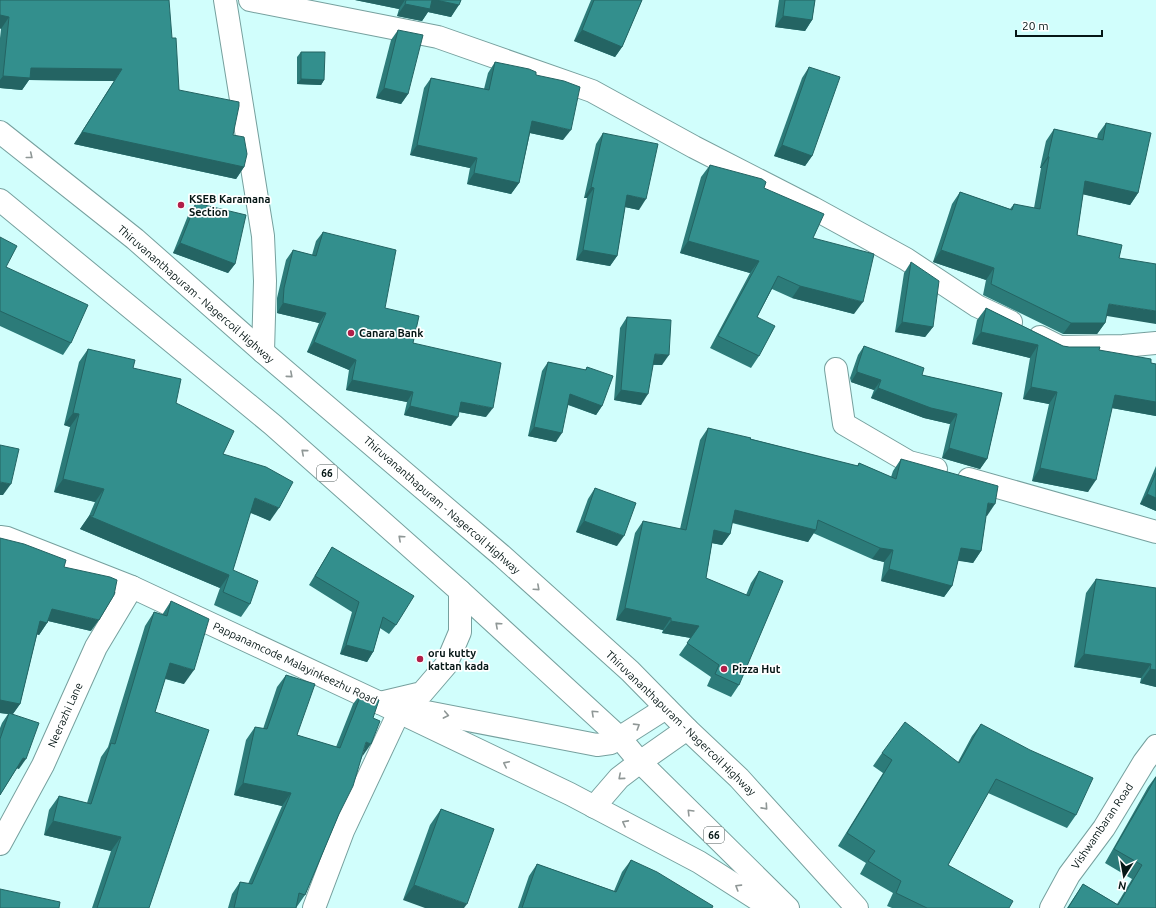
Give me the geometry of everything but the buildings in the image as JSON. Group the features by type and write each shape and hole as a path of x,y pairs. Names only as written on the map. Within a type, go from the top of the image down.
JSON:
{"main road":[{"path":"226,0 263,236 266,282 263,352"},
{"path":"250,0 438,37 592,91 694,147 906,259 978,306 1060,347 1123,346 1156,343"},
{"name":"Thiruvananthapuram - Nagercoil Highway","path":"0,132 135,240 263,352 506,560 630,671 687,729 739,778 857,908"},
{"name":"66","path":"0,200 273,425 460,591 619,737 640,762 788,908"},
{"path":"836,369 844,424 909,462 1156,532"},
{"name":"Pappanamcode Malayinkeezhu Road","path":"0,537 7,538 132,587 380,703 597,745 611,743 666,708"},
{"name":"Neerazhi Lane","path":"0,844 43,765 96,647 132,587"},
{"path":"380,703 422,693 446,666 460,632 460,591"},
{"path":"380,703 594,807 699,862 772,908"},
{"path":"314,908 343,831 399,712"},
{"path":"594,807 618,778 687,729"},
{"name":"Vishwambaran Road","path":"1051,908 1069,875 1104,828 1144,762 1156,746"}],"place":[{"name":"KSEB Karamana Section","path":"181,205"},
{"name":"Canara Bank","path":"351,333"},
{"name":"oru kutty kattan kada","path":"420,659"},
{"name":"Pizza Hut","path":"724,669"}]}
